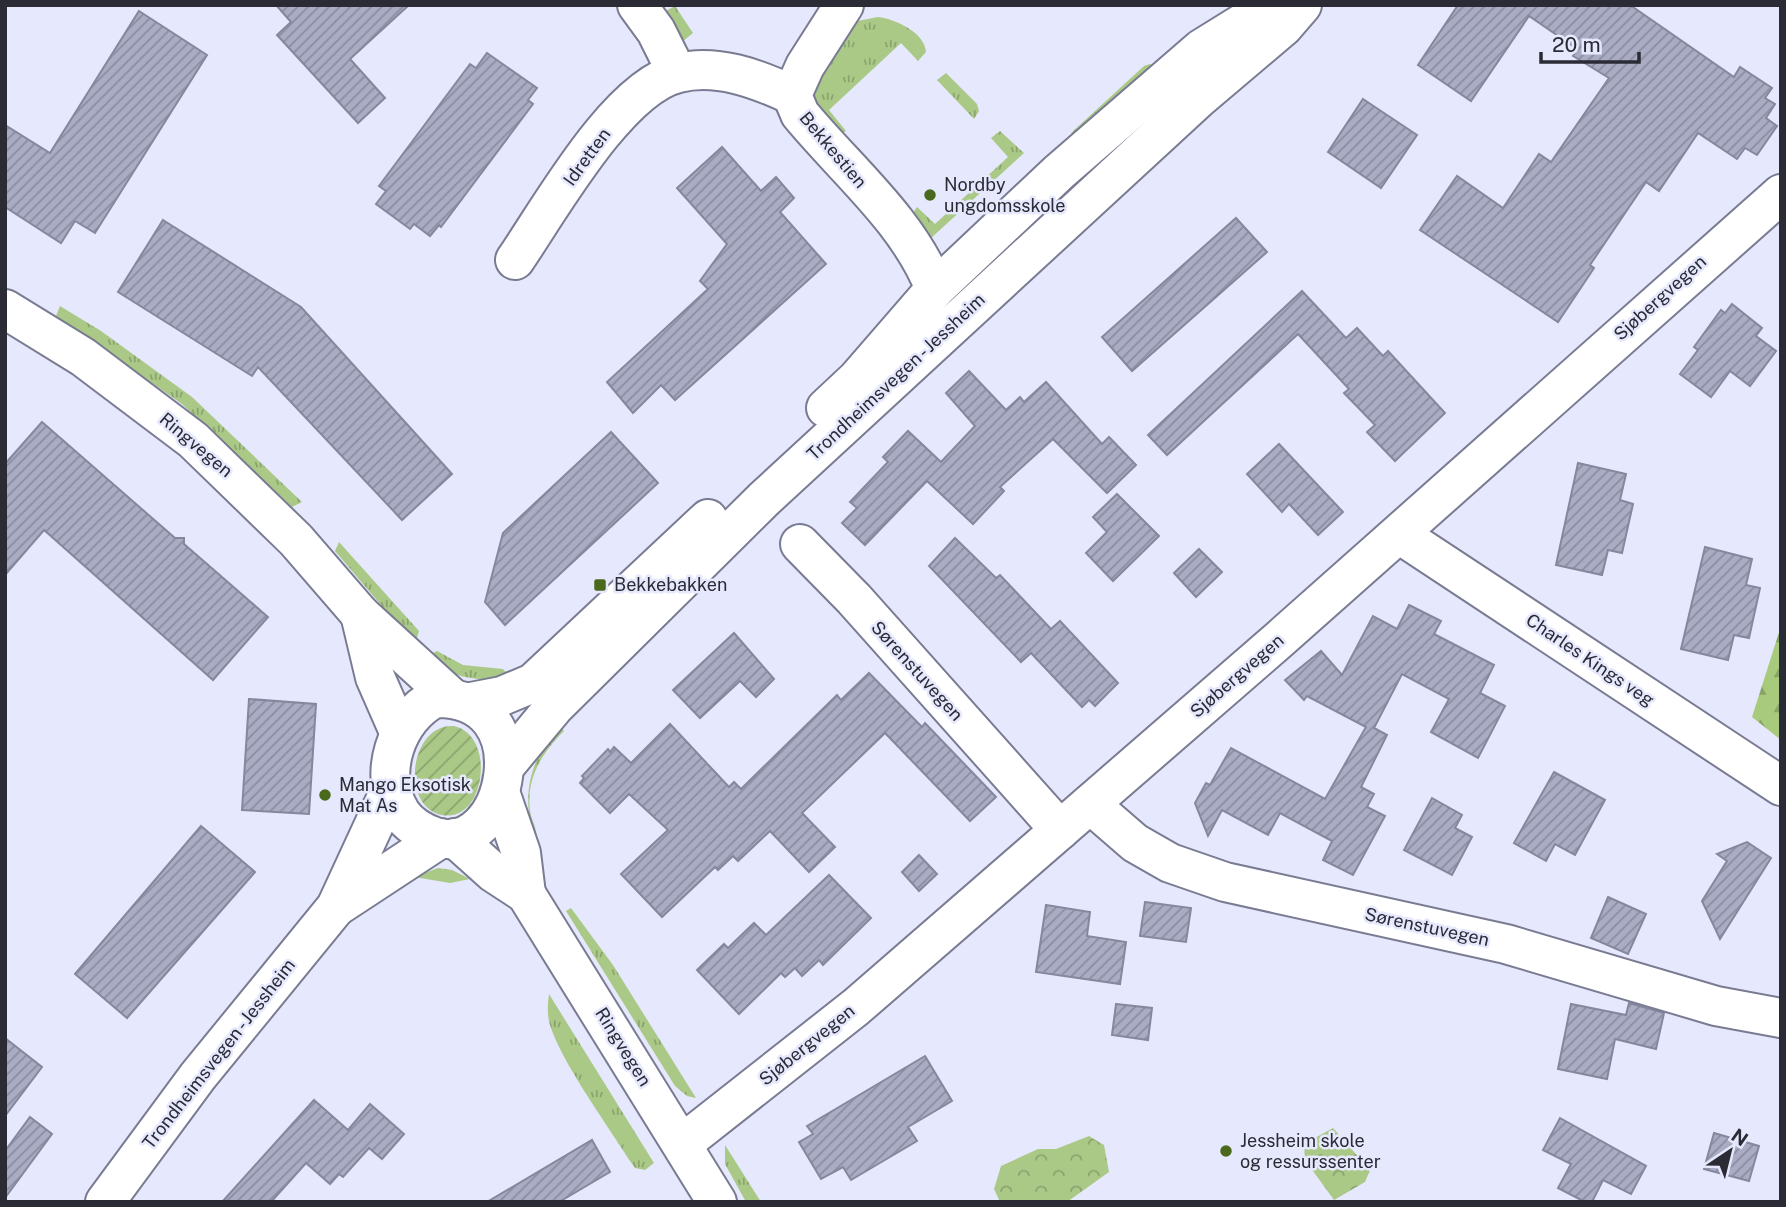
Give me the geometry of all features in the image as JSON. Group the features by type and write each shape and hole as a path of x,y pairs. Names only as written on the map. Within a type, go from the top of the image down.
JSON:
{"main road":[{"path":"637,5 656,31 677,73"},
{"name":"Bekkestien","path":"844,5 805,66 792,95 800,114 896,223 924,261 935,289"},
{"name":"Trondheimsvegen - Jessheim","path":"461,700 502,696 533,683 857,379 935,289 1059,172 1201,49 1272,5"},
{"name":"Trondheimsvegen - Jessheim","path":"503,779 554,707 764,499 1198,99 1283,27 1302,5"},
{"name":"Idretten","path":"515,260 615,118 638,94 677,73 701,70 747,77 792,95"},
{"name":"Sjøbergvegen","path":"682,1144 856,1007 1399,534 1706,257 1781,194"},
{"name":"Ringvegen","path":"5,309 83,357 193,440 296,540 360,614 461,700"},
{"name":"Charles Kings veg","path":"1399,534 1781,786"},
{"name":"Sørenstuvegen","path":"800,544 854,599 1060,830"},
{"name":"Ringvegen","path":"360,614 375,677 400,734"},
{"path":"436,698 461,700 485,712 496,728 503,779 486,819 474,829 448,838 407,821 391,788 390,773 400,734 420,706 436,698"},
{"name":"Ringvegen","path":"503,779 521,853 526,894"},
{"name":"Trondheimsvegen - Jessheim","path":"105,1202 198,1076 335,907 391,788"},
{"name":"Sørenstuvegen","path":"1090,804 1135,843 1170,863 1225,882 1506,944 1716,1006 1781,1018"},
{"name":"Trondheimsvegen - Jessheim","path":"335,907 448,838"},
{"name":"Ringvegen","path":"448,838 526,894 717,1202"}],"green space":[{"path":"675,6 693,33 677,46 658,15"},
{"path":"878,17 893,21 915,33 921,39 926,52 918,61 901,43 829,110 846,131 833,136 812,96 814,85 852,22"},
{"path":"1150,64 1155,67 1076,135 1071,133 1144,66"},
{"path":"946,73 977,104 979,111 974,119 937,80"},
{"path":"1000,131 1024,153 930,239 911,216 917,207 935,224 1008,157 991,138"},
{"path":"60,306 101,331 192,397 302,502 292,507 182,404 56,316"},
{"path":"339,542 419,631 415,645 335,551"},
{"path":"1781,626 1781,740 1752,717"},
{"path":"437,651 463,665 503,669 510,677 476,679 456,674 426,657"},
{"path":"556,722 564,731 537,767 529,798 536,831 535,841 528,808 530,779 540,752"},
{"path":"454,726 468,733 476,745 480,777 476,793 468,806 457,814 442,815 428,808 420,797 415,782 415,766 428,737 439,729"},
{"path":"438,868 452,870 470,879 450,883 414,877"},
{"path":"571,908 613,965 696,1098 687,1096 675,1086 566,911"},
{"path":"549,994 654,1163 645,1170 635,1168 630,1161 562,1053 549,1021"},
{"path":"1333,1128 1370,1170 1365,1182 1334,1200 1305,1160 1304,1144"},
{"path":"1089,1136 1104,1145 1109,1172 1067,1202 1000,1202 994,1189 1001,1166 1038,1149 1056,1149"},
{"path":"725,1145 761,1202 746,1202 725,1164"}],"building":[{"path":"276,5 409,5 350,59 385,98 358,123 277,35 291,22"},
{"path":"1458,5 1630,5 1734,77 1740,67 1772,88 1765,98 1775,104 1766,118 1777,126 1757,155 1745,148 1737,159 1698,133 1659,191 1646,182 1590,265 1594,268 1558,322 1420,230 1457,176 1503,208 1539,154 1551,162 1609,78 1573,56 1577,49 1529,16 1471,101 1418,65"},
{"path":"139,11 207,55 95,233 75,221 61,243 5,207 5,125 50,153"},
{"path":"487,53 537,88 528,100 533,104 441,227 439,225 430,236 414,224 410,229 376,204 386,191 379,186 470,64 476,68"},
{"path":"1363,99 1417,135 1381,188 1328,152"},
{"path":"722,147 761,191 776,177 794,198 780,212 826,264 675,400 661,385 633,413 607,382 708,289 700,281 727,244 677,188"},
{"path":"1236,218 1267,252 1132,371 1102,337"},
{"path":"163,220 301,307 452,474 402,520 258,367 252,376 118,292"},
{"path":"1302,291 1346,338 1357,328 1383,356 1388,351 1445,413 1395,461 1367,432 1375,425 1344,393 1349,389 1298,334 1167,455 1148,435"},
{"path":"1732,304 1762,328 1756,336 1776,351 1750,386 1730,371 1711,397 1680,374 1698,350 1694,347 1721,310 1725,313"},
{"path":"969,371 1006,410 1020,397 1024,402 1046,382 1102,444 1109,437 1136,465 1107,493 1053,439 1000,487 1004,491 973,524 927,481 865,545 842,523 857,508 850,502 888,462 883,457 908,431 941,462 975,426 946,393"},
{"path":"42,422 175,538 184,538 184,544 268,617 213,680 44,530 5,575 5,464"},
{"path":"611,432 658,483 505,625 485,602 503,533"},
{"path":"1279,444 1343,512 1318,535 1289,504 1282,512 1247,474"},
{"path":"1578,463 1626,474 1620,500 1633,504 1622,553 1608,550 1602,575 1556,565"},
{"path":"1117,494 1159,536 1113,581 1086,553 1107,532 1093,517"},
{"path":"955,538 996,578 1000,575 1051,629 1060,621 1118,683 1095,706 1089,700 1082,707 1031,653 1021,662 929,566"},
{"path":"1705,547 1752,559 1746,585 1760,588 1749,638 1734,635 1728,660 1681,649"},
{"path":"1199,549 1222,572 1196,597 1174,573"},
{"path":"1409,605 1441,621 1434,634 1494,665 1480,693 1505,706 1478,758 1431,732 1449,699 1402,674 1374,728 1387,735 1361,787 1374,794 1367,807 1385,816 1353,875 1323,860 1332,841 1280,813 1268,835 1222,810 1208,836 1195,803 1206,783 1210,785 1231,748 1325,799 1366,727 1307,696 1304,700 1285,680 1321,651 1342,675 1373,616 1397,629"},
{"path":"734,633 774,679 756,697 740,681 700,718 673,690"},
{"path":"869,673 922,727 925,723 996,797 970,821 885,733 802,813 835,847 809,872 770,831 738,861 733,856 718,870 715,867 662,917 621,874 668,830 629,794 610,813 580,783 584,778 582,776 608,749 610,752 614,747 631,763 670,724 729,787 734,782 741,789 837,695 841,700"},
{"path":"249,699 316,704 309,814 242,810"},
{"path":"1554,772 1605,800 1575,855 1555,844 1546,861 1514,843"},
{"path":"1432,798 1462,815 1455,828 1472,837 1452,875 1404,850"},
{"path":"201,826 255,872 127,1018 75,974"},
{"path":"1747,842 1771,858 1720,939 1702,901 1727,861 1717,854"},
{"path":"919,855 937,874 919,891 902,872"},
{"path":"829,875 871,918 823,965 819,960 802,976 795,968 785,977 781,973 739,1014 697,970 724,944 728,948 754,923 766,935"},
{"path":"1608,897 1646,914 1628,954 1591,938"},
{"path":"1145,902 1191,908 1186,942 1140,936"},
{"path":"1046,905 1090,912 1087,936 1126,942 1120,984 1036,972"},
{"path":"1629,1003 1664,1013 1656,1049 1615,1039 1607,1079 1558,1069 1571,1004 1626,1015"},
{"path":"1116,1004 1152,1008 1148,1040 1112,1035"},
{"path":"5,1038 42,1067 5,1116"},
{"path":"925,1056 952,1101 908,1127 917,1141 851,1180 843,1167 821,1179 799,1142 813,1134 807,1126"},
{"path":"314,1100 348,1130 370,1104 404,1134 382,1159 369,1148 343,1177 339,1174 330,1184 306,1163 271,1202 222,1202"},
{"path":"30,1117 52,1134 5,1198 5,1151"},
{"path":"1560,1118 1646,1166 1631,1194 1603,1180 1592,1202 1585,1202 1558,1188 1571,1164 1543,1150"},
{"path":"1714,1133 1759,1146 1749,1181 1704,1169"},
{"path":"592,1140 610,1172 559,1202 487,1202"}],"place":[{"name":"Nordby ungdomsskole","path":"930,195"},
{"name":"Bekkebakken","path":"600,585"},
{"name":"Mango Eksotisk Mat As","path":"325,795"},
{"name":"Jessheim skole og ressurssenter","path":"1226,1151"}]}
